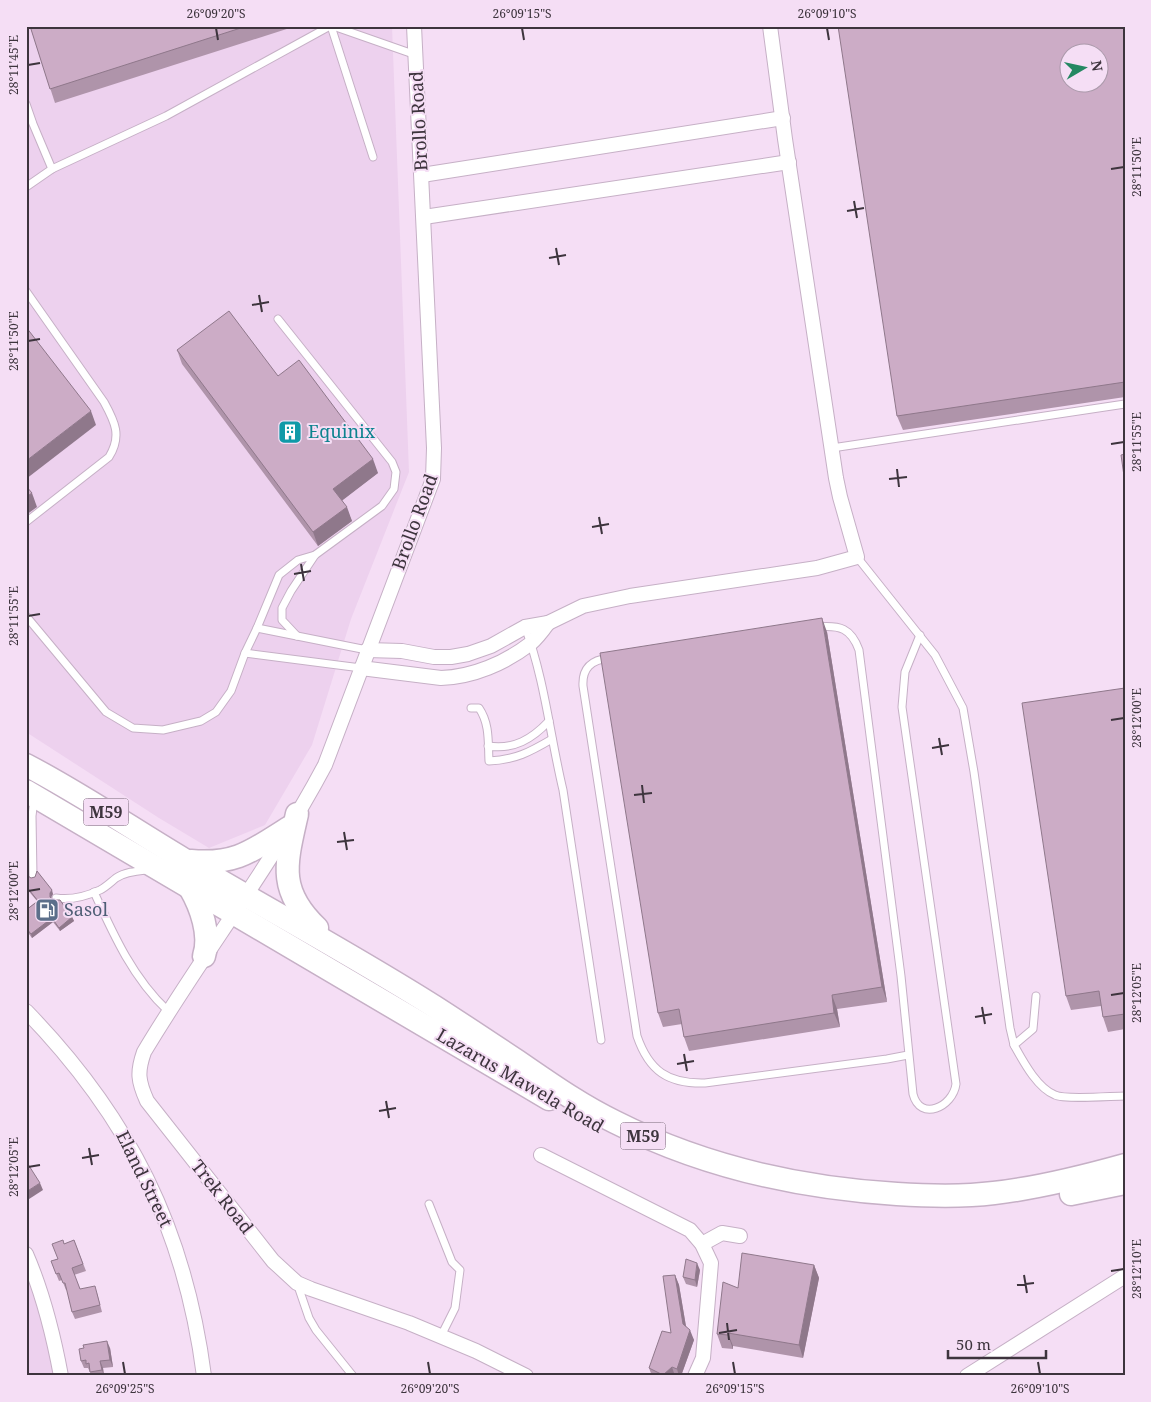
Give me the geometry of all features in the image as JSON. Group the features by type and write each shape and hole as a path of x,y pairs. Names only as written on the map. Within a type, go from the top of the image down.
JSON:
{"main road":[{"name":"M59","path":"26,765 247,895"},
{"name":"Lazarus Mawela Road","path":"30,793 566,1109 615,1135 721,1175 774,1189 842,1200 948,1207 986,1205 1066,1196 1125,1183"},
{"path":"185,860 222,862 237,858 253,850 294,821"},
{"path":"294,821 288,860 288,874 292,896 308,920 345,952"},
{"path":"190,888 202,916 206,948 204,956"},
{"name":"Lazarus Mawela Road","path":"247,895 345,952 443,1013 560,1091 644,1136 695,1156 780,1179 846,1190 949,1196 1023,1189 1071,1180 1125,1165"}],"street":[{"name":"Brollo Road","path":"247,895 294,821 325,765 435,473 414,26"},
{"path":"367,650 402,651 421,655 451,657 481,650 525,627 548,624 583,606 608,600 817,568 857,557 840,497 782,118 770,26"},
{"path":"422,174 782,118"},
{"path":"424,217 789,162"},
{"path":"361,668 454,678 494,666 531,643 548,624"},
{"name":"Trek Road","path":"247,895 204,956 144,1052 139,1078 147,1101 273,1261 297,1283 325,1296 408,1323 441,1336 526,1376"},
{"name":"Eland Street","path":"26,1011 69,1057 97,1094 127,1141 155,1193 168,1224 191,1297 204,1376"},
{"path":"541,1155 690,1230 702,1244 711,1263 702,1358 695,1376"},
{"path":"702,1244 722,1233 740,1236"},
{"path":"26,1254 44,1300 54,1337 61,1376"},
{"path":"967,1376 1125,1276"}],"lane":[{"path":"332,26 374,157"},
{"path":"26,187 52,169 166,116 332,26 416,55"},
{"path":"26,104 32,124 52,169"},
{"path":"26,291 104,402 117,430 115,447 109,457 26,522"},
{"path":"26,616 106,712 133,728 163,730 201,721 216,712 231,691 245,653 279,575 298,560 315,555 382,506 394,489 396,472 392,462 278,319"},
{"path":"832,448 1125,404"},
{"path":"297,636 282,620 282,608 315,555"},
{"path":"857,557 935,655 963,708 1014,1045 1025,1065 1043,1086 1056,1096 1125,1096"},
{"path":"811,628 831,626 844,629 856,640 859,650 901,976 908,1055 915,1102 921,1108 928,1109 948,1101 955,1090 955,1070 902,707 905,672 920,636"},
{"path":"525,627 543,686 556,767 563,790 601,1040"},
{"path":"257,628 367,650"},
{"path":"245,653 361,668"},
{"path":"618,657 598,659 582,675 582,680 637,1036 646,1057 659,1071 676,1080 687,1083 705,1083 908,1055"},
{"path":"471,708 480,708 485,716 489,761 510,759 528,753 552,739"},
{"path":"488,746 498,748 524,742 549,721"},
{"path":"30,793 33,876"},
{"path":"56,898 94,892 129,873 142,870 161,871"},
{"path":"94,892 128,963 149,992 168,1011"},
{"path":"1014,1045 1033,1029 1036,996"},
{"path":"429,1204 452,1262 460,1270 455,1308 441,1336"},
{"path":"297,1283 304,1306 313,1324 353,1376"}],"shaded area":[{"path":"26,26 392,26 409,472 351,619 312,745 265,825 209,848 26,732"},
{"path":"26,1254 59,1376 26,1376"}],"building":[{"path":"30,26 247,26 50,89"},
{"path":"838,26 1125,26 1125,382 897,416"},
{"name":"Equinix","path":"229,311 278,376 299,360 373,459 333,489 347,507 313,532 177,350"},
{"path":"26,327 91,411 26,461"},
{"path":"1125,454 1125,483 1121,455"},
{"path":"26,486 32,493 26,497"},
{"path":"822,618 882,987 832,995 834,1013 684,1037 679,1009 658,1013 600,653"},
{"path":"1125,688 1125,1014 1103,1017 1099,991 1066,996 1022,703"},
{"path":"37,871 52,890 50,897 54,900 60,900 72,917 59,928 52,918 31,934 26,928 26,910 38,901 26,886 26,877 35,877"},
{"path":"26,1161 40,1183 26,1192"},
{"path":"63,1240 64,1244 74,1240 83,1264 72,1268 80,1289 95,1286 100,1305 72,1312 65,1283 63,1283 59,1273 56,1274 51,1261 58,1259 52,1244"},
{"path":"742,1253 814,1265 799,1345 728,1333 728,1335 717,1334 723,1282 738,1288"},
{"path":"686,1259 697,1263 695,1280 683,1277"},
{"path":"675,1275 683,1324 690,1330 677,1369 672,1367 663,1375 649,1368 662,1331 671,1333 663,1276"},
{"path":"107,1341 110,1360 100,1361 102,1370 90,1372 89,1363 86,1364 86,1360 81,1361 79,1349 84,1348 83,1345"}],"place":[{"name":"Equinix","path":"290,432"},
{"name":"Sasol","path":"47,910"}]}
